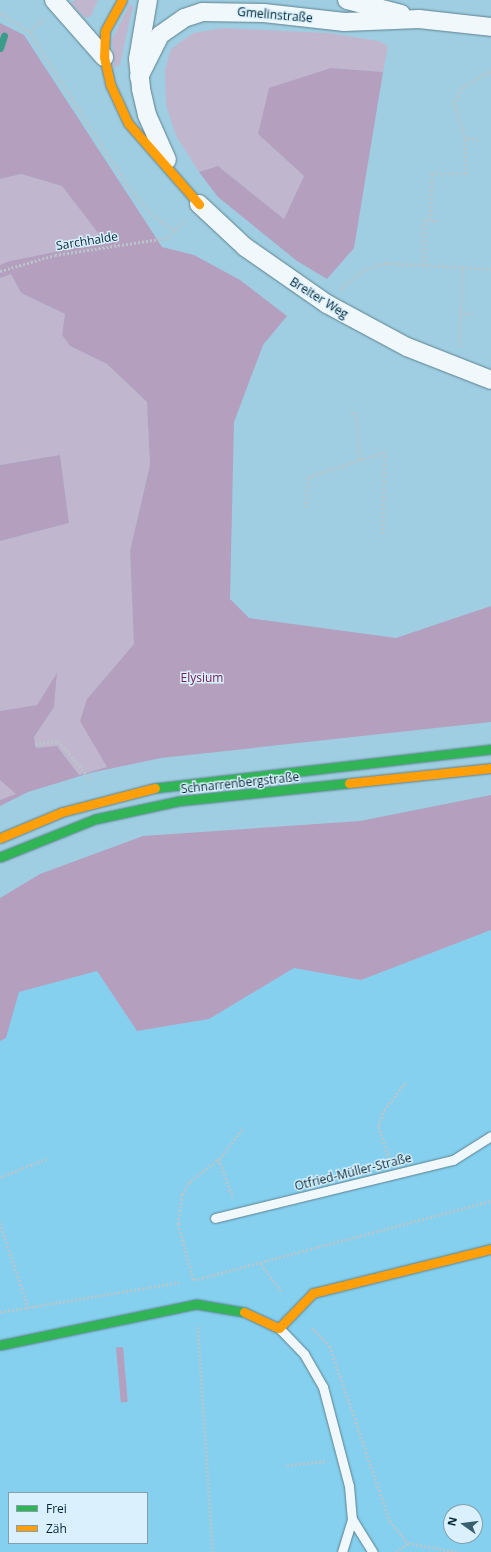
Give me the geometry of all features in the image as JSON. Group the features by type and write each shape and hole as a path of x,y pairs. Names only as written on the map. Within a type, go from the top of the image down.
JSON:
{"street":[{"name":"Breiter Weg","path":"122,0 105,31 104,57 110,84 128,123 200,204 245,248 327,304 407,347 491,380"},
{"name":"Breiter Weg","path":"148,0 140,42 140,77 147,115 175,175"},
{"path":"344,22 346,0"},
{"name":"Gmelinstraße","path":"346,0 419,19 491,27"},
{"path":"50,7 104,57"},
{"name":"Gmelinstraße","path":"140,77 160,35 184,18 202,12 250,12 344,22 419,19"},
{"name":"Schnarrenbergstraße","path":"0,838 62,812 141,790 491,749"},
{"name":"Schnarrenbergstraße","path":"0,857 95,819 178,801 491,768"},
{"path":"0,1345 196,1304 236,1308 279,1328 313,1293 491,1249"}],"lane":[{"name":"Otfried-Müller-Straße","path":"215,1218 454,1160 491,1136"},
{"path":"279,1328 304,1354 323,1387 349,1486 352,1519 342,1552"},
{"path":"352,1519 373,1552"}],"path":[{"path":"0,12 30,32 50,7"},
{"name":"Sarchhalde","path":"0,271 55,255 167,238 176,231 154,216 128,186 60,75 30,32"},
{"path":"430,220 432,174 466,174 465,138 454,105 462,88 491,71"},
{"path":"465,138 478,140"},
{"path":"424,266 424,220 440,221"},
{"path":"338,291 365,269 386,263 491,269"},
{"path":"460,351 462,267"},
{"path":"460,313 473,314"},
{"path":"351,412 356,413 360,460"},
{"path":"306,508 308,477 385,452 383,534"},
{"path":"35,744 59,741 92,782"},
{"path":"394,1174 378,1126 384,1110 406,1082"},
{"path":"213,1552 196,1304 193,1280 178,1224 178,1208 190,1181 219,1159 243,1128"},
{"path":"0,1177 48,1158"},
{"path":"219,1159 230,1180 236,1213"},
{"path":"0,1312 29,1309 193,1280 491,1201"},
{"path":"0,1223 29,1309"},
{"path":"287,1466 317,1461"},
{"path":"396,1552 408,1543 458,1552"}],"shaded area":[{"path":"75,0 98,0 91,16 85,18 71,3"},
{"path":"130,4 133,6 120,64 114,69 112,39"},
{"path":"224,28 328,33 379,41 388,46 383,72 331,68 258,134 304,176 284,219 218,166 199,172 176,136 166,105 165,70 171,49 193,33"},
{"path":"21,174 62,186 105,242 0,265 0,179"},
{"path":"11,274 21,293 65,314 62,335 70,346 107,364 147,402 150,465 130,551 134,644 87,699 107,767 79,775 57,746 36,748 34,737 54,707 57,674 37,705 0,711 0,541 69,523 60,455 0,465 0,278"},
{"path":"0,780 17,794 0,800"},
{"path":"491,930 491,1552 0,1552 0,1041 6,1038 18,992 97,971 137,1031 209,1019 294,968 361,980"}],"green space":[{"name":"Elysium","path":"0,23 24,35 162,247 194,255 240,280 287,316 263,345 234,422 230,599 249,618 396,638 491,606 491,722 161,758 90,773 28,792 0,806 0,800 16,794 0,780 0,711 37,705 57,673 54,707 34,737 36,748 57,746 79,775 107,767 80,721 87,699 134,644 130,551 150,465 147,402 107,364 70,346 62,335 65,314 21,293 11,274 0,278 0,265 10,261 105,242 62,186 21,174 0,179"},
{"path":"331,68 383,72 354,248 327,279 297,261 218,197 199,172 218,166 284,219 304,176 258,134 269,88"},
{"path":"60,455 69,523 0,541 0,465"},
{"path":"491,795 491,930 361,980 294,968 209,1019 137,1031 97,971 19,992 6,1038 0,1041 0,898 40,874 143,836 360,821"},
{"path":"123,1347 128,1402 121,1402 116,1348"}],"waterway":[{"path":"0,48 4,36"}],"traffic: fast":[{"path":"155,788 491,749"},
{"path":"0,857 95,819 178,801 349,783"},
{"path":"0,1345 196,1304 244,1312"}],"traffic: slow":[{"path":"122,0 105,31 104,57 110,84 128,123 199,204"},
{"path":"349,783 491,768"},
{"path":"0,838 62,812 155,788"},
{"path":"244,1312 279,1328 313,1293 491,1249"}]}
